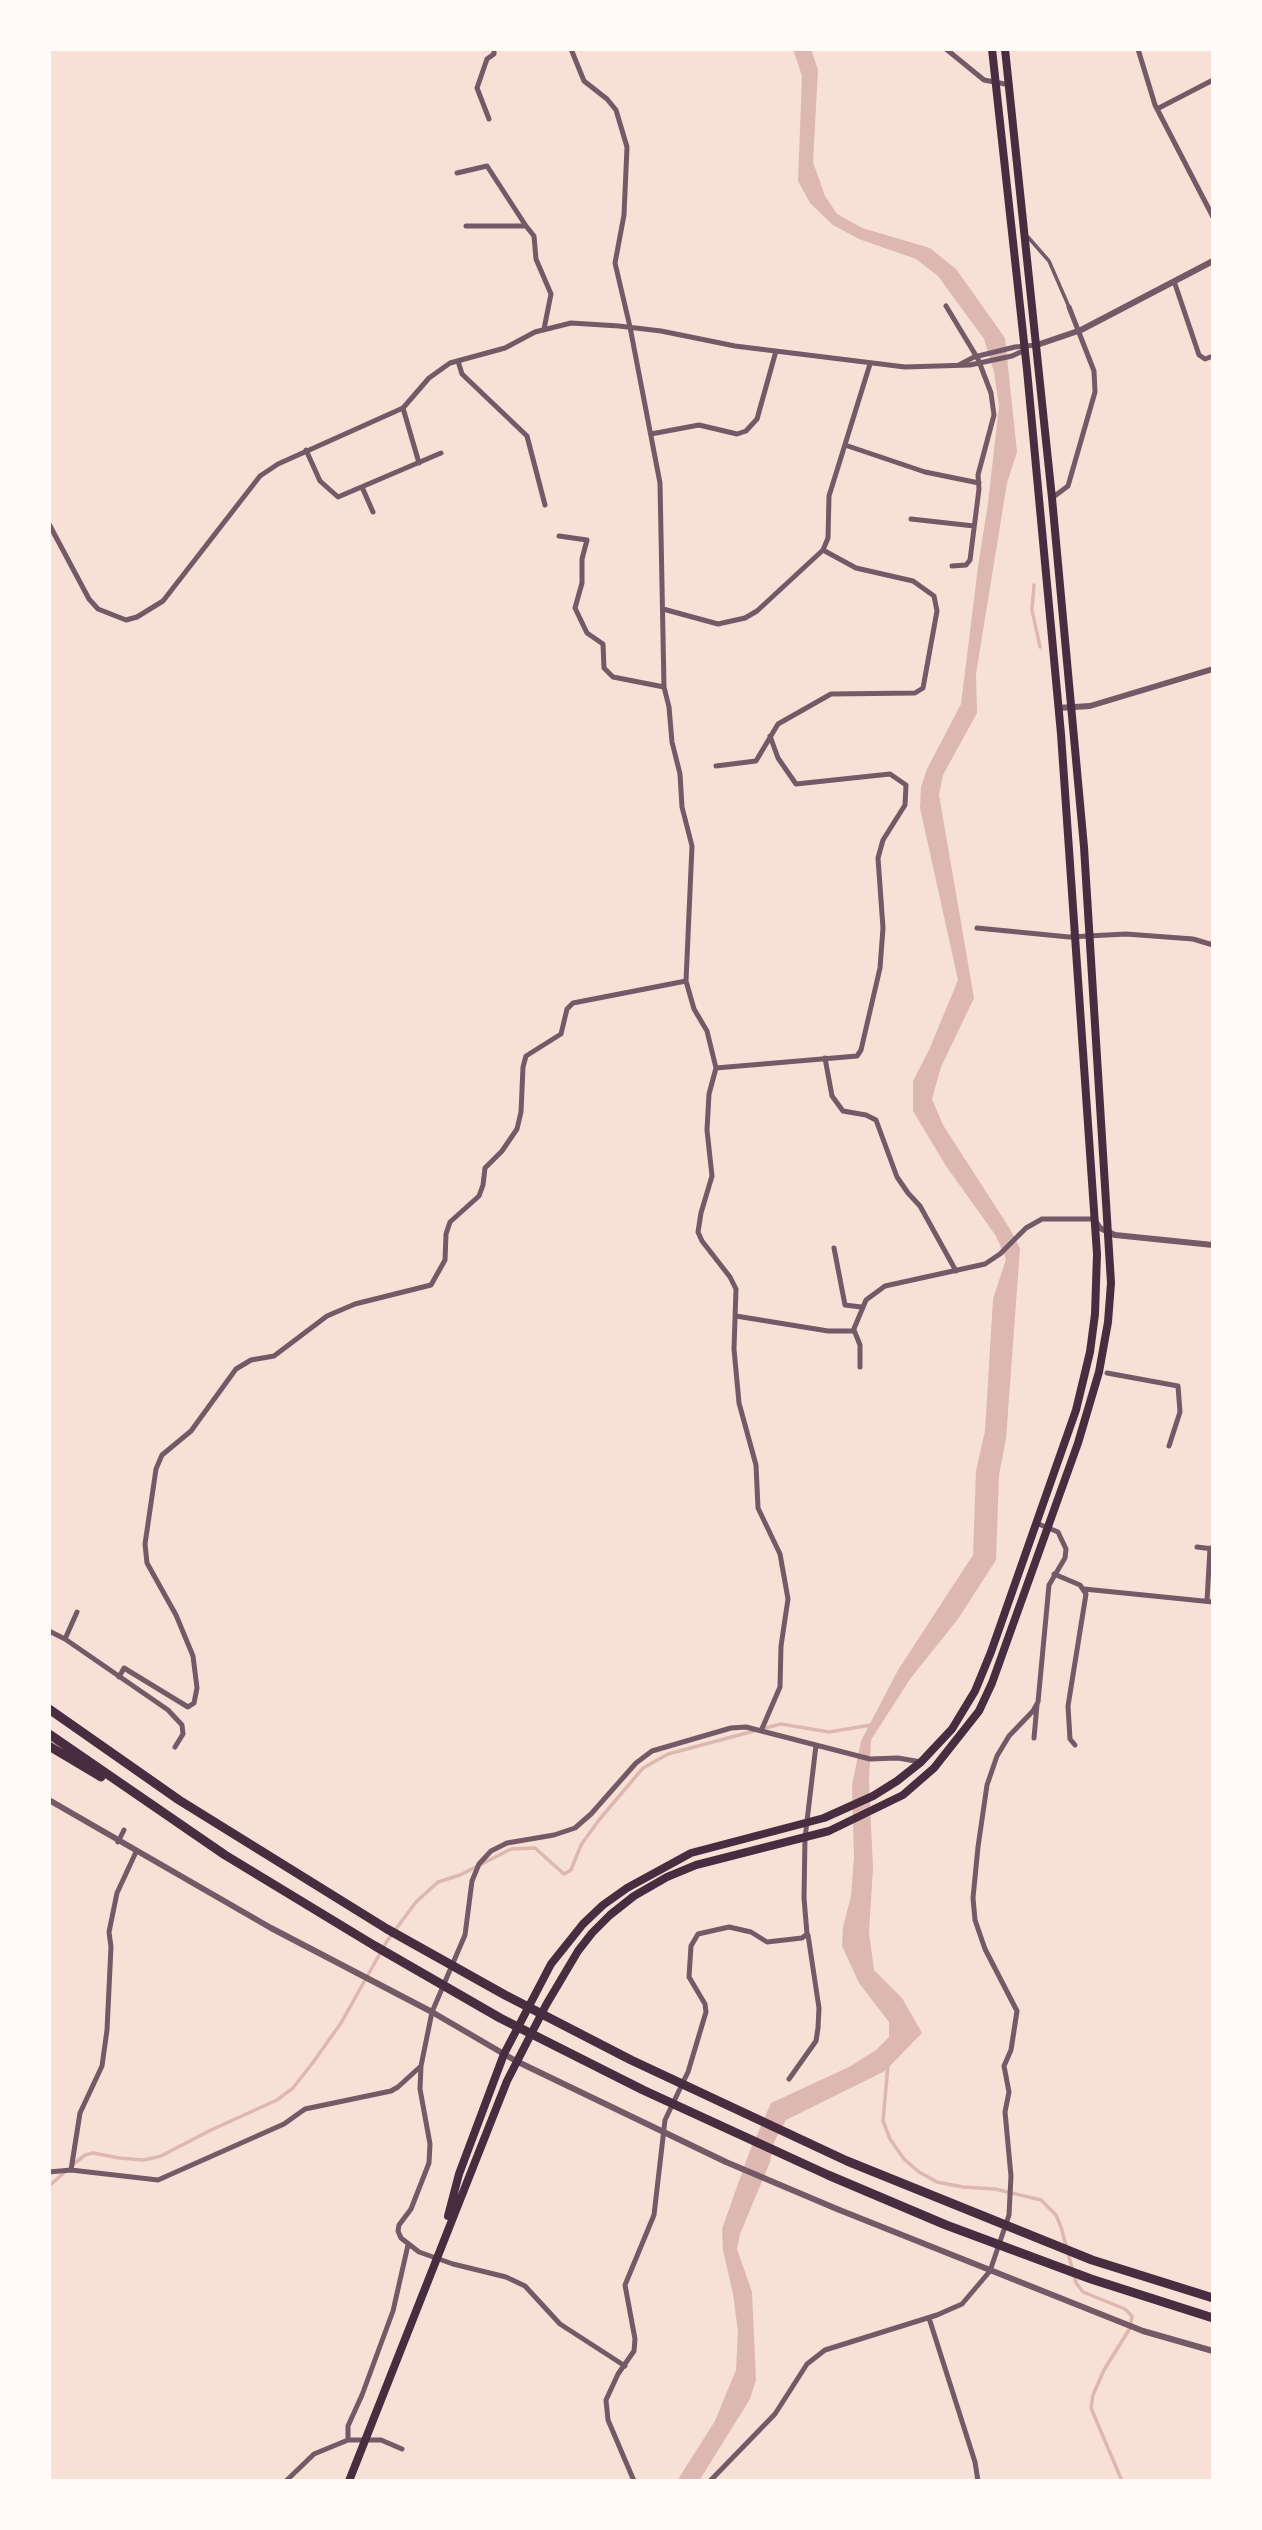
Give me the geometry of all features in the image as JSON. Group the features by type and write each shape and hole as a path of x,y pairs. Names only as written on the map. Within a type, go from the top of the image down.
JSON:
{"highway":[{"path":"436,2256 459,2174 504,2054 551,1964 583,1924 603,1905 648,1874 691,1853 806,1824 873,1796 921,1762 952,1729 975,1691 1076,1410 1090,1352 1095,1314 1097,1254 1058,708 992,49"},
{"path":"349,2481 436,2256 516,2061 578,1951 592,1933 634,1896 667,1877 696,1865 805,1838 845,1824 903,1795 934,1768 979,1711 992,1684 1078,1443 1099,1372 1108,1322 1111,1283 1090,937 1073,708 1005,49"},
{"path":"49,1708 179,1800 264,1855 398,1936 631,2060 847,2161 1092,2260 1213,2298"},
{"path":"49,1734 278,1888 500,2018 643,2090 828,2175 946,2225 1091,2278 1213,2318"},
{"path":"49,1746 172,1819"}],"street":[{"path":"489,119 477,88 487,59 494,54 494,49"},
{"path":"570,49 584,81 592,90 607,99 616,110 627,148 624,215 615,263 660,483 664,687 680,774 682,807 692,846 686,981 694,1009 707,1031 716,1068 709,1094 707,1130 712,1177 698,1232 736,1289 734,1349 739,1403 756,1465 758,1508 780,1553 788,1599 781,1646 779,1687 761,1731"},
{"path":"946,49 979,76 996,84 1010,85"},
{"path":"1138,49 1157,109 1213,216"},
{"path":"1157,109 1213,80"},
{"path":"457,173 487,166 534,236 536,259 551,293 544,330"},
{"path":"466,226 526,226"},
{"path":"1026,235 1049,261 1080,331 1094,371 1095,392 1068,486 1052,498"},
{"path":"49,524 89,599 98,609 126,620 137,617 163,601 260,476 306,450 402,408 429,378 450,363 505,348 535,331 571,323 630,327 870,364 951,367 980,364 1012,356 1024,349 1080,331 1213,261"},
{"path":"1174,281 1199,355 1205,359 1213,356"},
{"path":"946,306 979,356 991,393 994,415 979,473 969,562 952,566"},
{"path":"951,367 1011,348 1024,349"},
{"path":"651,434 699,425 737,434 747,431 757,419 776,351"},
{"path":"458,361 461,373 527,436 545,505"},
{"path":"663,609 718,624 746,618 824,550 828,538 829,496 870,364"},
{"path":"402,408 419,463"},
{"path":"845,445 925,472 979,482"},
{"path":"306,450 320,481 338,498 441,453"},
{"path":"362,487 373,512"},
{"path":"911,519 974,526"},
{"path":"559,536 587,540 582,559 582,583 575,608 587,633 603,644 604,668 613,677 664,687"},
{"path":"49,544 57,541"},
{"path":"716,766 756,761 780,722 831,694 915,692 920,691 925,684 937,611 934,596 913,581 856,568 824,550"},
{"path":"1058,708 1090,706 1213,669"},
{"path":"716,1068 853,1057 861,1050 877,988 883,948 878,867 880,849 887,832 905,805 906,786 890,774 796,784 778,758 770,736"},
{"path":"977,928 1075,937 1126,934 1193,939 1213,945"},
{"path":"119,1677 124,1668 188,1707 194,1703 197,1688 193,1656 176,1615 147,1563 145,1544 156,1469 162,1455 191,1431 236,1369 251,1360 274,1356 327,1316 355,1304 431,1284 445,1260 446,1234 450,1222 479,1196 485,1168 517,1129 526,1056 561,1034 567,1009 573,1003 686,981"},
{"path":"825,1058 831,1097 843,1111 866,1115 876,1120 897,1177 920,1206 956,1271"},
{"path":"860,1367 860,1345 855,1330 861,1307 871,1294 885,1286 985,1264 1000,1254 1033,1223 1042,1219 1094,1219 1100,1228 1109,1234 1213,1245"},
{"path":"1110,1249 1111,1242 1122,1236"},
{"path":"834,1248 845,1305 861,1307"},
{"path":"736,1317 828,1331 855,1330"},
{"path":"1107,1373 1178,1386 1180,1412 1169,1446"},
{"path":"1034,1738 1048,1589 1065,1558 1066,1549 1058,1532 1036,1522"},
{"path":"1054,1574 1084,1589 1210,1602 1212,1549 1197,1547"},
{"path":"1074,1745 1070,1739 1068,1706 1085,1607 1084,1589"},
{"path":"65,1639 77,1612"},
{"path":"49,1631 65,1639 168,1710 182,1725 183,1734 175,1747"},
{"path":"710,2481 775,2414 807,2364 825,2350 929,2318 962,2304 990,2271 1009,2215 1011,2176 1005,2112 1009,2092 1004,2066 1010,2050 1017,2011 1010,1994 993,1968 978,1930 974,1888 987,1785 993,1765 1009,1736 1038,1702"},
{"path":"625,2365 560,2324 525,2286 506,2277 436,2256 408,2245 401,2238 399,2225 411,2209 429,2163 430,2144 420,2089 421,2066 432,2012 465,1935 475,1872 491,1851 507,1843 554,1835 575,1828 636,1763 652,1751 735,1727 746,1727 872,1760 894,1758 921,1762"},
{"path":"789,2080 816,2041 818,2028 819,2008 804,1898 806,1824 816,1745"},
{"path":"49,1800 271,1928 432,2012 516,2061 726,2162 1143,2331 1213,2351"},
{"path":"118,1842 124,1830"},
{"path":"71,2170 80,2113 102,2066 107,2030 111,1947 109,1932 117,1893 136,1852"},
{"path":"634,2481 606,2410 609,2391 635,2345 625,2285 653,2218 665,2120 688,2072 706,2012 705,2004 689,1977 693,1939 705,1931 729,1927 751,1932 767,1942 802,1938 807,1931"},
{"path":"49,2172 71,2170 150,2180 168,2177 284,2124 305,2109 391,2091 421,2066"},
{"path":"348,2440 348,2426 393,2311 408,2245"},
{"path":"929,2318 975,2462 978,2481"},
{"path":"286,2481 314,2454 348,2440 381,2440 402,2449"}],"shaded area":[{"path":"793,49 811,49 818,70 813,162 825,196 837,214 862,228 930,248 956,269 1005,338 1017,452 1007,483 976,674 977,713 943,775 939,795 974,998 941,1067 932,1099 943,1125 1020,1248 1006,1439 999,1475 996,1560 958,1619 910,1679 871,1740 869,1781 873,1868 869,1932 874,1970 902,1998 922,2033 885,2071 786,2120 774,2142 770,2162 740,2234 737,2249 752,2292 756,2380 750,2399 699,2481 677,2481 715,2421 736,2370 738,2332 723,2250 722,2229 749,2153 771,2103 849,2067 876,2050 889,2037 889,2022 859,1983 842,1946 843,1927 851,1896 854,1857 852,1785 861,1741 898,1670 973,1555 976,1471 985,1431 993,1299 1006,1259 996,1236 946,1166 913,1111 913,1081 958,980 920,808 921,787 927,769 961,704 999,406 994,372 984,339 938,276 916,259 859,239 833,225 810,203 798,181 802,76"}],"waterway":[{"path":"1034,585 1032,610 1040,647"},
{"path":"761,1729 781,1724 829,1732 871,1725"},
{"path":"71,2166 85,2155 93,2153 144,2160 161,2156 277,2100 293,2088 314,2061 341,2023 387,1941 416,1902 438,1882 460,1875 511,1849 535,1848 564,1874 571,1870 581,1845 599,1820 643,1768 668,1754 754,1731"},
{"path":"888,2065 883,2121 890,2139 904,2159 937,2182 995,2189 1041,2200 1056,2215 1076,2283 1083,2292 1125,2309 1132,2316 1130,2328 1104,2370 1093,2395 1091,2408 1122,2481"},
{"path":"49,2186 66,2171"}]}
